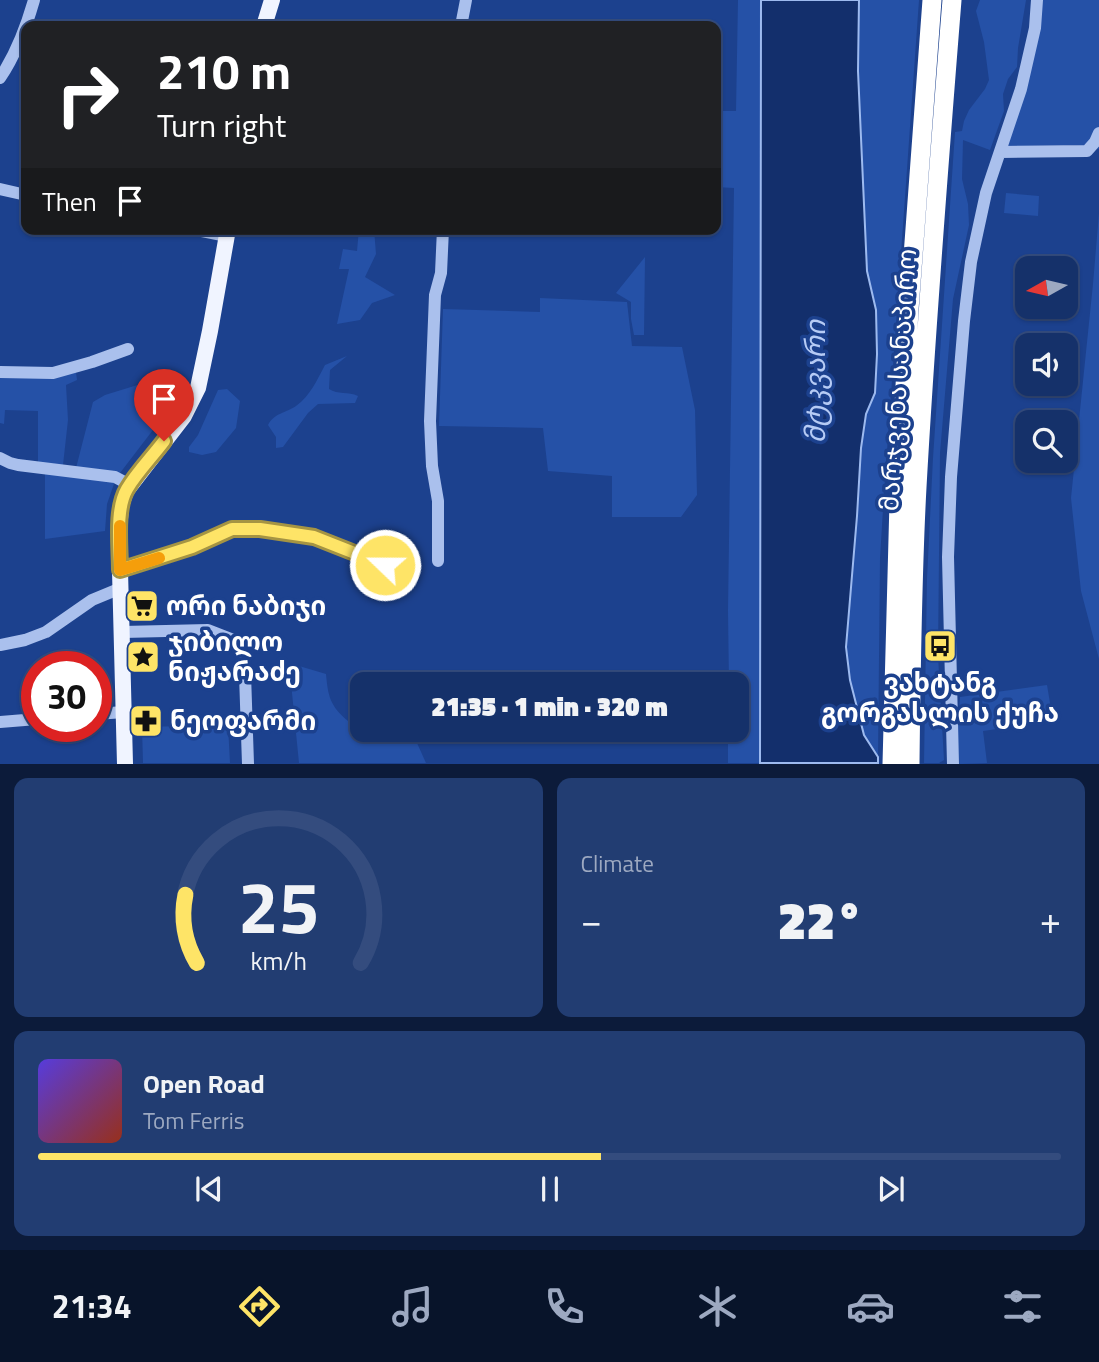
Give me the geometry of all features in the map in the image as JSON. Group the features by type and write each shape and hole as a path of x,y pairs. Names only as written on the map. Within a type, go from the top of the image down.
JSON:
{"highway":[{"name":"მარჯვენა სანაპირო","path":"892,764 898,515 909,310 932,0"},
{"name":"მარჯვენა სანაპირო","path":"910,764 917,489 952,0"}],"main road":[{"path":"266,21 272,0"},
{"path":"125,764 119,532 121,506 126,491 184,416 198,388 227,235"}],"street":[{"path":"28,21 34,0"},
{"path":"461,21 466,0"},
{"path":"953,764 948,557 953,435 964,321 971,262 986,193 1024,77 1035,28 1037,0"},
{"path":"0,78 21,40"},
{"path":"1000,152 1093,151 1099,133"},
{"path":"0,189 21,194"},
{"path":"438,561 438,501 432,466 430,421 435,295 441,273 443,235"},
{"path":"0,372 53,373 128,349"},
{"path":"0,458 18,465 115,477 130,485"},
{"path":"120,570 192,547 232,529 260,529 314,537 385,565"},
{"path":"0,645 46,632 92,600 121,588"},
{"path":"123,632 208,631 244,643 248,764"},
{"path":"112,713 124,712"},
{"path":"0,722 21,720"}],"shaded area":[{"path":"738,0 761,0 760,763 728,763 728,742 749,742 749,672 729,672 734,188 721,187 721,111 736,111"},
{"path":"859,0 919,0 880,558 878,757 864,735 850,680 846,647 861,448 866,414 875,393 876,310 867,271 858,71"},
{"path":"980,0 1026,0 1017,67 1008,79 1003,94 1004,111 990,150 963,140 962,179 968,204 969,225 953,299 940,453 938,656 944,760 939,763 924,763 927,579 955,132 962,131 969,110 989,80 984,42 976,11"},
{"path":"1043,0 1099,0 1099,149 1076,145 1008,146"},
{"path":"1006,193 1039,196 1038,216 1004,213"},
{"path":"1099,213 1099,659 1081,591 1071,498 1074,473 1078,473 1078,430"},
{"path":"358,235 374,235 376,254 365,277 395,295 372,303 360,320 337,324 349,269 339,269 343,249 357,251"},
{"path":"645,257 644,335 634,335 631,302 616,293"},
{"path":"540,298 627,302 632,346 682,347 695,410 697,495 681,517 612,517 612,476 548,471 543,428 439,426 443,309 540,312"},
{"path":"347,356 330,370 329,389 358,396 355,403 318,404 283,447 276,448 276,437 268,425 271,421 296,406 305,397 325,365"},
{"path":"76,372 77,380 66,385 68,420 63,465 38,462 38,411 5,410 4,424 0,423 0,377"},
{"path":"144,383 151,404 169,409 120,473 76,468 93,402 105,395"},
{"path":"227,389 240,401 236,428 216,452 202,455 189,452 189,447 198,435 218,390"},
{"path":"45,473 115,481 107,504 105,531 45,539"},
{"path":"289,663 326,674 329,695 334,705 342,716 350,721 350,742 417,742 426,763 299,763"},
{"path":"1047,685 1053,721 983,731 987,763 959,764 957,733 960,697"},
{"path":"197,716 206,716 207,733 210,733 210,727 228,726 230,763 143,763 142,727 186,726"}],"water":[{"name":"მტკვარი","path":"761,0 859,0 858,71 867,271 876,310 877,354 875,393 866,414 861,448 846,647 850,680 864,735 878,757 878,763 760,763"}],"slow traffic":[{"path":"120,526 120,570 159,558"}],"place":[{"name":"ორი ნაბიჯი","path":"142,606"},
{"name":"ვახტანგ გორგასლის ქუჩა","path":"940,646"},
{"name":"ჯიბილო ნიჟარაძე","path":"143,657"},
{"name":"ნეოფარმი","path":"146,721"}],"route":[{"path":"164,441 126,491 121,506 119,532 120,570 192,547 232,529 260,529 314,537 385,565"}]}
